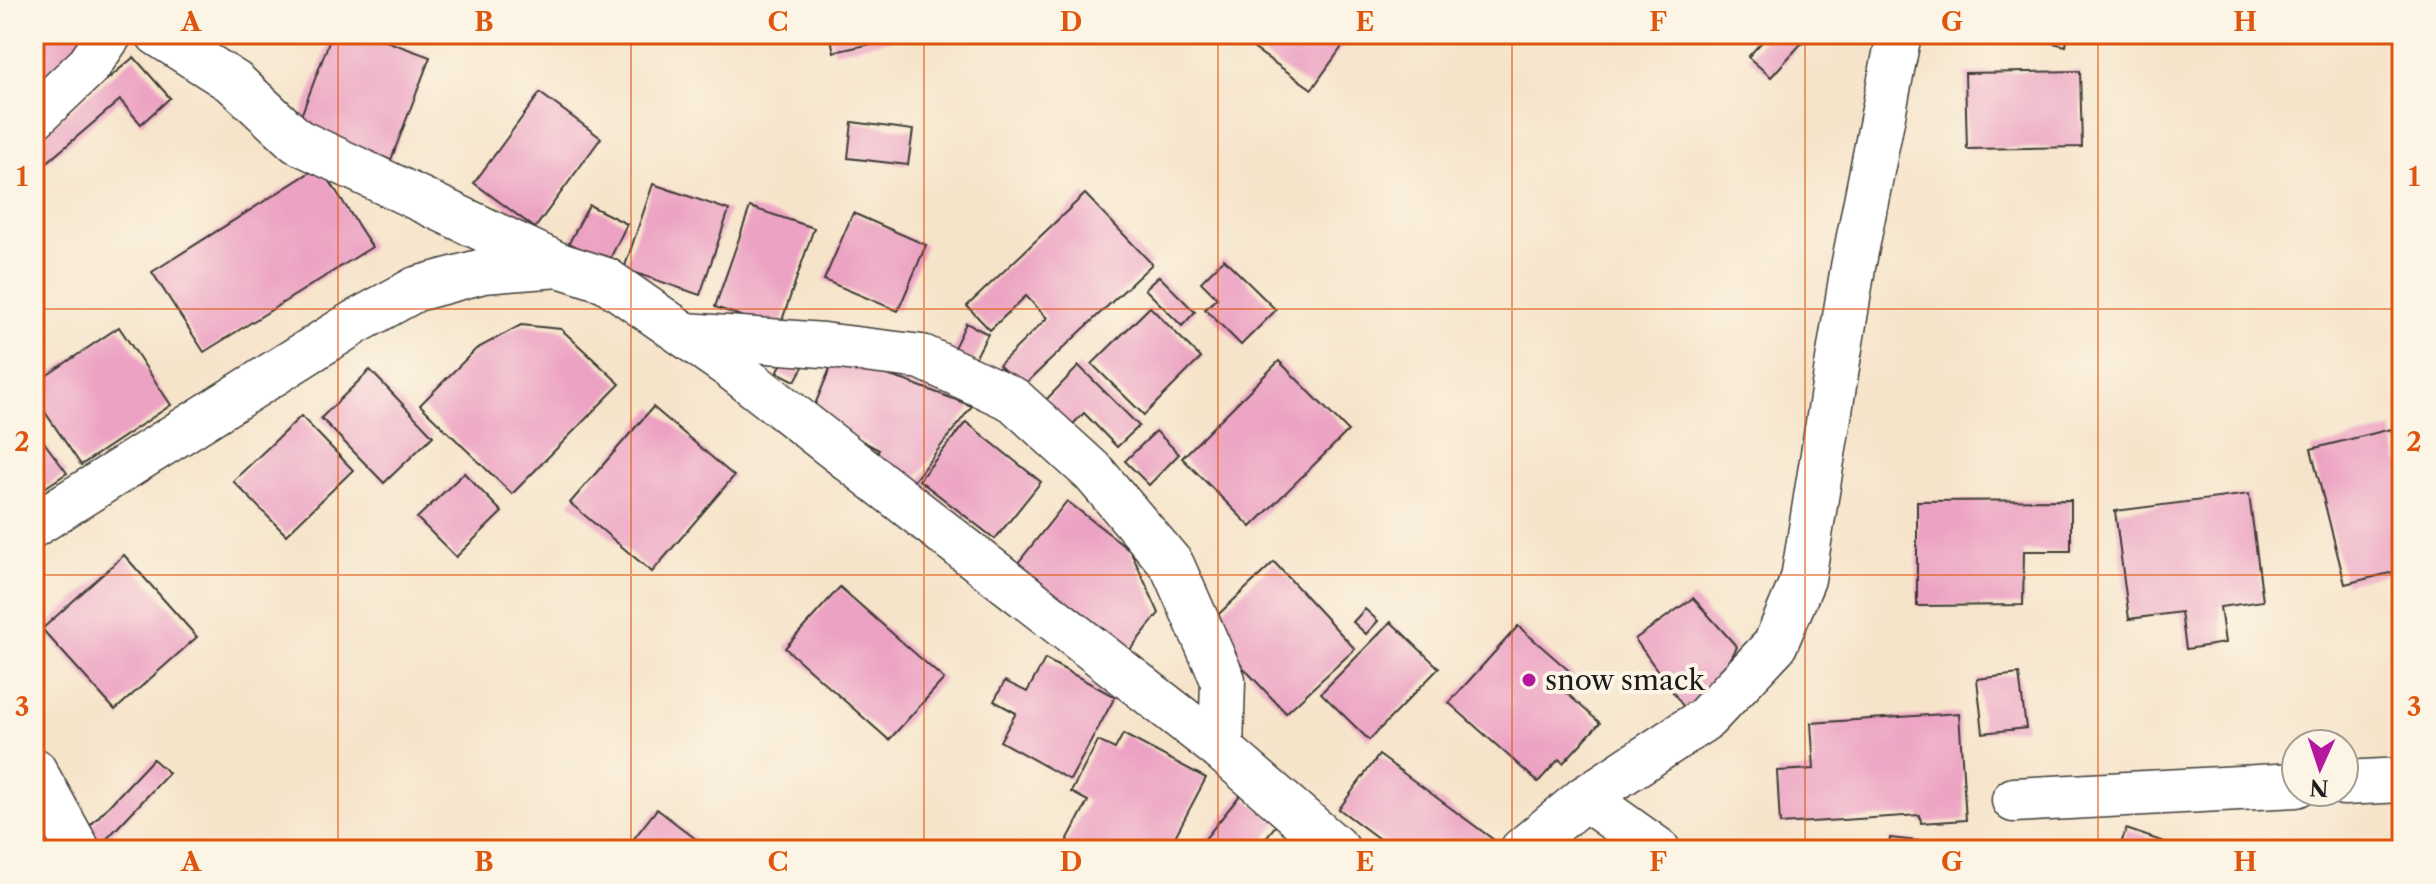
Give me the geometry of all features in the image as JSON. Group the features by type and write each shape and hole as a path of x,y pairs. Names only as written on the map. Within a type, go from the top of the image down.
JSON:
{"street":[{"path":"34,117 89,65 110,34"},
{"path":"158,34 235,83 297,141 559,265 606,280 686,335 1221,749 1338,850"},
{"path":"1522,850 1585,798 1706,718 1775,645 1803,579 1853,267 1899,34"},
{"path":"34,525 354,323 416,289 483,271 559,265"},
{"path":"686,335 823,345 922,357 1014,400 1094,473 1172,565 1223,680 1221,749"},
{"path":"34,770 78,850"},
{"path":"2360,782 2402,780"},
{"path":"2014,800 2280,786"},
{"path":"1585,798 1658,850"}],"building":[{"path":"34,34 89,34 34,90"},
{"path":"332,34 367,34 430,57 391,160 298,124"},
{"path":"830,34 912,34 912,35 834,52"},
{"path":"1233,34 1351,34 1312,89"},
{"path":"1769,34 1810,34 1771,77 1748,57"},
{"path":"2015,34 2068,34 2066,46"},
{"path":"134,57 170,98 141,124 120,100 44,165 34,154 34,141"},
{"path":"2080,71 2082,147 1967,149 1965,73"},
{"path":"540,93 601,138 535,228 474,183"},
{"path":"852,122 913,130 908,165 848,158"},
{"path":"320,166 372,247 204,352 152,272"},
{"path":"653,184 729,210 700,295 624,269"},
{"path":"1085,194 1152,264 1021,388 999,365 1047,318 1026,296 990,330 967,306"},
{"path":"589,205 627,224 608,263 569,243"},
{"path":"750,207 814,228 779,329 715,307"},
{"path":"853,213 926,245 898,311 824,280"},
{"path":"1224,259 1276,310 1241,345 1205,309 1217,298 1201,282"},
{"path":"1159,276 1195,312 1182,326 1145,289"},
{"path":"1150,307 1201,358 1144,415 1092,364"},
{"path":"966,323 988,334 970,368 949,358"},
{"path":"521,325 561,329 620,384 512,494 420,405 476,349"},
{"path":"119,327 171,405 81,465 34,396 34,384"},
{"path":"790,349 808,358 795,381 777,372"},
{"path":"834,359 972,406 912,483 876,455 879,450 811,414"},
{"path":"1279,361 1348,431 1251,527 1182,458"},
{"path":"1079,366 1139,426 1117,447 1084,413 1064,433 1039,407"},
{"path":"370,370 433,436 384,483 321,418"},
{"path":"653,407 734,476 652,572 570,503"},
{"path":"301,416 353,470 286,535 233,481"},
{"path":"966,422 1041,482 995,539 919,480"},
{"path":"34,429 67,473 34,495"},
{"path":"2391,429 2402,473 2402,570 2345,584 2311,449"},
{"path":"1156,431 1179,454 1149,485 1125,461"},
{"path":"464,473 502,512 456,557 417,518"},
{"path":"2249,494 2263,601 2220,607 2225,643 2186,649 2181,612 2129,619 2115,511"},
{"path":"2071,500 2071,551 2024,551 2023,605 1917,606 1917,501"},
{"path":"1067,501 1130,550 1159,613 1121,661 1010,573"},
{"path":"124,555 197,637 115,710 42,629"},
{"path":"1274,562 1355,649 1286,713 1205,627"},
{"path":"840,587 944,679 889,740 785,648"},
{"path":"1693,598 1737,647 1714,690 1685,709 1635,639"},
{"path":"1365,609 1378,621 1366,634 1353,622"},
{"path":"1391,622 1439,668 1369,740 1321,693"},
{"path":"1518,626 1574,675 1562,689 1600,723 1563,763 1559,759 1538,782 1449,703"},
{"path":"1045,659 1115,697 1070,780 1000,741 1016,713 994,701 1005,681 1027,692"},
{"path":"2019,674 2026,728 1983,733 1977,679"},
{"path":"1959,713 1966,820 1921,823 1920,815 1780,824 1777,771 1814,769 1811,723"},
{"path":"1123,734 1206,778 1168,850 1062,850 1088,801 1071,792 1098,741 1115,749"},
{"path":"1379,755 1494,840 1487,850 1394,850 1339,809"},
{"path":"153,759 169,773 102,844 86,830"},
{"path":"1241,794 1277,824 1256,850 1196,850"},
{"path":"657,809 710,850 625,850"},
{"path":"2126,829 2182,848 2119,850"},
{"path":"1890,838 1971,847 1971,850 1888,850"}],"place":[{"name":"snow smack","path":"1529,680"}]}
